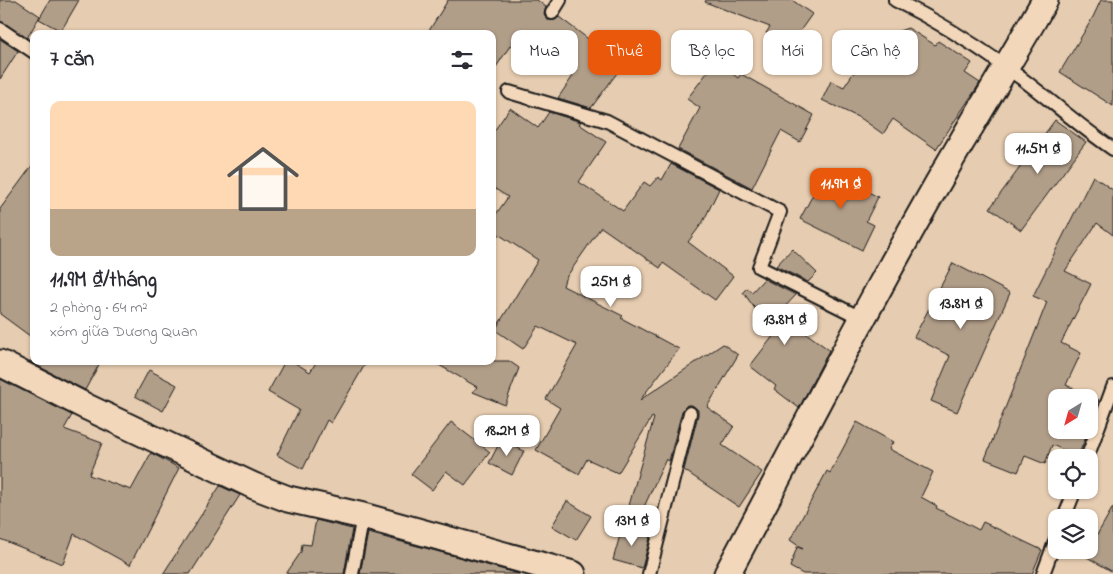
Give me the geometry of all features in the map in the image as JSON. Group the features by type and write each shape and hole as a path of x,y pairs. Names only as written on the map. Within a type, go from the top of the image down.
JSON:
{"street":[{"path":"727,574 961,143 1007,68 1045,0"},
{"path":"0,363 87,407 247,483 288,498 363,516 573,574"}],"lane":[{"path":"552,13 560,0"},
{"path":"895,0 929,16 1007,68 1078,125 1113,149"},
{"path":"0,28 30,49"},
{"path":"509,92 607,121 780,212 759,268 864,319"},
{"path":"1090,449 1113,387"},
{"path":"649,574 690,413"},
{"path":"352,574 363,516"},
{"path":"1043,574 1049,559"}],"building":[{"path":"0,0 16,0 40,16 27,38 0,21"},
{"path":"50,0 79,0 62,30 39,19"},
{"path":"448,0 537,0 546,7 544,13 547,20 555,20 559,17 576,30 511,30 511,44 496,67 496,30 429,30"},
{"path":"706,0 792,0 812,14 801,30 768,30 770,27 705,2"},
{"path":"1101,0 1113,0 1113,106 1060,72 1092,19"},
{"path":"578,31 588,39 588,75 616,75 591,108 558,98 573,76 572,75 578,75"},
{"path":"918,34 935,45 938,41 972,63 965,73 980,83 936,149 893,119 883,134 862,119 822,100 831,81 844,87 852,75 918,75"},
{"path":"0,39 18,51 0,79"},
{"path":"705,75 734,75 738,78 743,75 814,115 800,142 781,131 752,188 678,149 700,108 687,99"},
{"path":"510,108 538,128 549,112 581,122 579,124 606,142 579,182 623,211 644,182 650,186 658,177 662,180 671,164 719,189 703,222 688,242 733,276 715,300 663,263 660,268 601,227 565,279 563,286 623,316 621,318 679,349 640,400 723,344 738,355 707,407 734,426 722,445 762,472 739,507 684,470 698,415 698,410 692,405 687,405 682,411 669,461 666,459 638,520 626,516 654,418 652,417 618,473 587,459 579,474 536,450 560,408 546,399 577,345 538,326 523,349 496,331 538,260 496,233 496,214 508,197 496,190 496,128"},
{"path":"1055,120 1086,142 1021,230 990,208"},
{"path":"30,168 30,336 0,314 0,209"},
{"path":"826,170 878,197 866,221 874,225 862,250 800,219"},
{"path":"1093,176 1113,190 1113,235 1097,223 1065,271 1091,284 1061,343 1081,353 1066,385 1075,389 1048,389 1048,439 1085,439 1081,449 1061,449 1052,445 1051,449 1048,449 1045,464 1025,456 1018,472 985,459 1047,302 1033,296"},
{"path":"792,249 817,273 808,282 776,266"},
{"path":"953,263 1010,293 957,412 931,401 950,356 914,337"},
{"path":"764,279 796,295 779,313 829,350 799,408 774,389 776,386 750,366 774,335 743,292 747,288 752,292"},
{"path":"496,361 509,361 519,368 505,405 473,392 477,387 439,365 496,365"},
{"path":"36,365 99,365 85,390"},
{"path":"283,365 299,365 310,372 314,365 365,365 331,423 327,420 303,469 277,455 299,410 268,392"},
{"path":"149,370 177,385 163,411 135,396"},
{"path":"0,379 72,415 64,429 102,443 89,475 131,490 151,453 179,468 130,565 74,534 63,564 0,539"},
{"path":"451,422 490,452 465,485 446,471 432,490 411,474"},
{"path":"857,422 893,442 889,449 933,472 921,497 937,506 936,508 979,530 983,522 1042,550 1032,574 803,574 790,567 797,547 803,549 790,540 827,471 830,473"},
{"path":"501,440 524,451 512,475 489,463"},
{"path":"220,486 240,495 190,574 163,574"},
{"path":"567,501 591,516 576,540 552,526"},
{"path":"1113,507 1113,572 1090,559 1098,559 1098,533"},
{"path":"316,520 352,529 344,574 286,574 301,552 302,544 311,545"},
{"path":"623,525 651,534 642,568 613,560"},
{"path":"368,533 429,549 519,574 360,574"}]}
